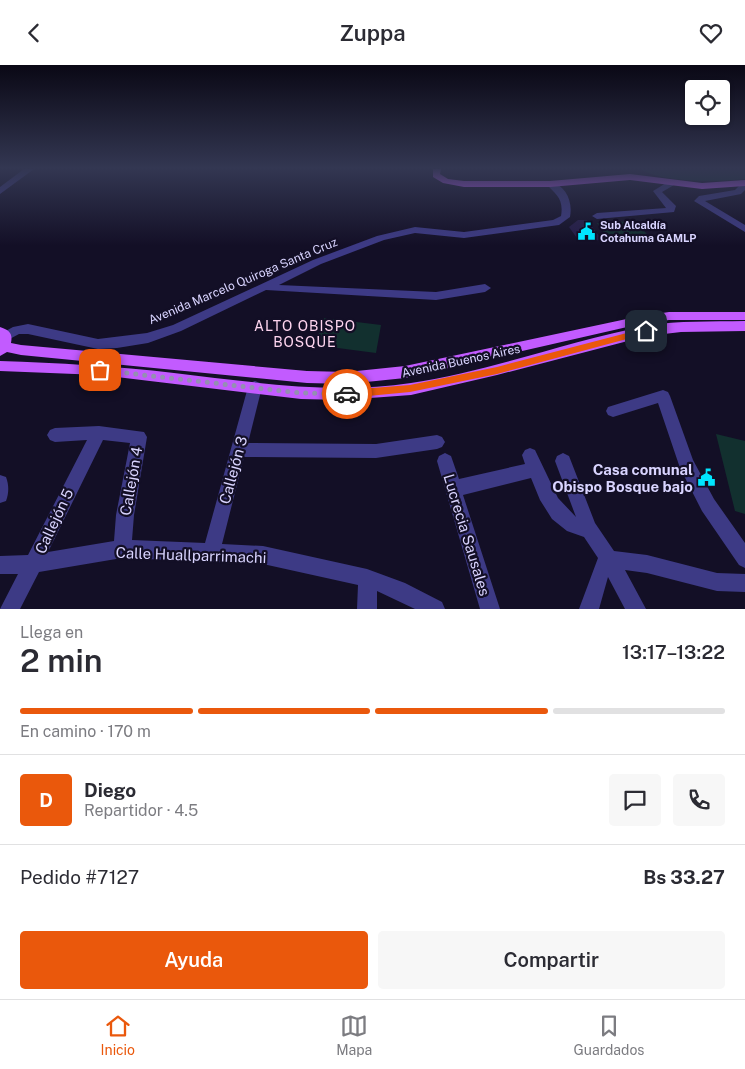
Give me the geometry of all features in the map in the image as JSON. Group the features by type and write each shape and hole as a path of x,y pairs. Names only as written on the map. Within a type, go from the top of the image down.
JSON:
{"main road":[{"name":"Avenida Buenos Aires","path":"3,341 21,350 307,377 347,378 405,372 636,321 669,316 745,316"},
{"name":"Avenida Buenos Aires","path":"0,366 100,370 300,393 343,394 410,389 497,370 646,331 681,327 745,325"}],"street":[{"name":"Avenida Marcelo Quiroga Santa Cruz","path":"3,341 17,330 28,329 98,344 140,339 177,328 265,285 318,262 402,232 427,230 464,235 556,223 565,217 567,203 562,194"},
{"path":"598,216 671,210 671,206 660,194"},
{"path":"721,194 702,198 699,201 745,229"},
{"path":"265,285 271,288 436,296 484,288"},
{"name":"Callejón 3","path":"211,553 256,387"},
{"path":"613,411 663,396 686,463 708,505 745,559"},
{"name":"Callejón 4","path":"55,435 99,433 139,437 125,515 122,549"},
{"name":"Callejón 5","path":"10,609 34,564 70,486 99,433"},
{"path":"238,450 376,451 437,442"},
{"name":"Lucrecia Sausales","path":"445,461 490,609"},
{"path":"563,461 589,529 609,559 636,609"},
{"path":"453,489 532,462 545,495 557,510 572,525 589,529"},
{"path":"0,483 0,495"},
{"name":"Calle Huallparrimachi","path":"0,565 34,564 122,549 263,555 367,578 398,590 435,609"},
{"path":"589,609 596,594 601,569 604,562 609,559 647,563 717,582 745,583"},
{"path":"367,578 367,609"}],"green space":[{"path":"636,221 651,239 610,241 597,223"},
{"path":"324,318 381,325 376,353 315,345"},
{"path":"716,434 745,441 745,514 735,511"}],"building":[{"name":"Sub Alcaldía Cotahuma GAMLP","path":"578,220 587,220 602,240 579,241 569,227"}],"way so far":[{"path":"100,370 300,393 347,394"}],"place":[{"name":"Sub Alcaldía Cotahuma GAMLP","path":"586,231"},
{"name":"Casa comunal Obispo Bosque bajo","path":"707,478"}],"district":[{"name":"ALTO OBISPO BOSQUE","path":"305,334"}],"route":[{"path":"347,394 410,389 497,370 646,331"}]}
